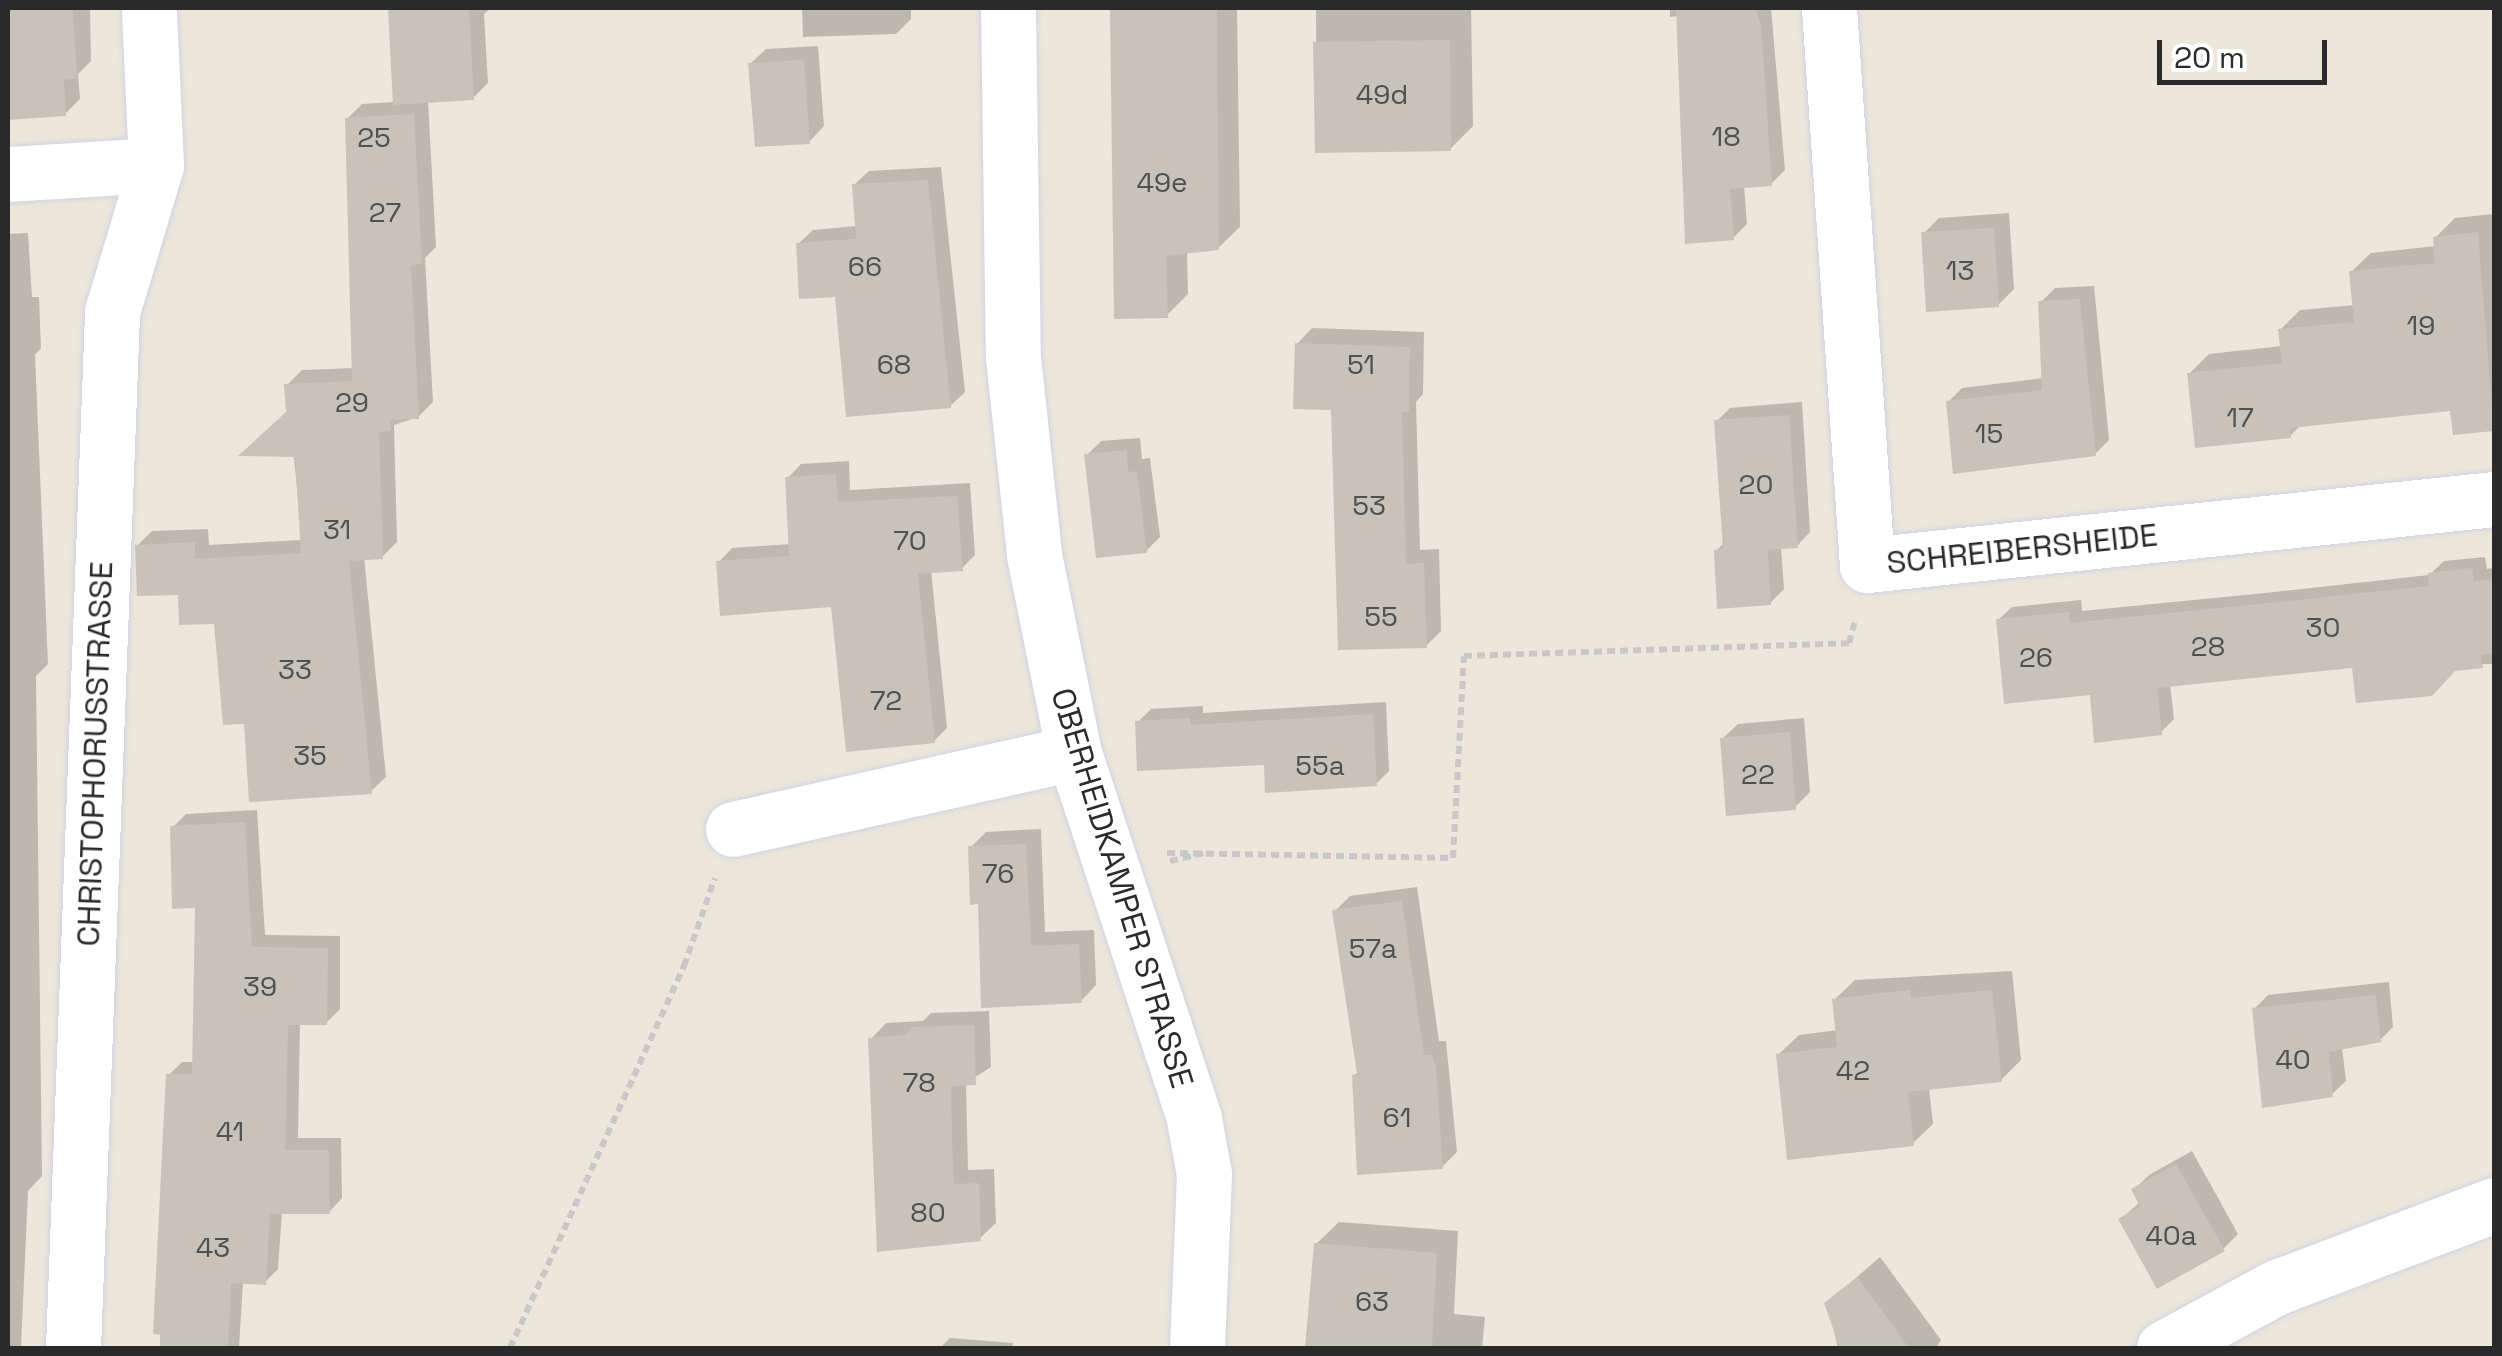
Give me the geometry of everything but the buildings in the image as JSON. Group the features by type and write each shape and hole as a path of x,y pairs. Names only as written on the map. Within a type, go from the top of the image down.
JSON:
{"street":[{"name":"CHRISTOPHORUSSTRASSE","path":"73,1348 112,312 156,166 149,8"},
{"name":"OBERHEIDKAMPER STRASSE","path":"1008,8 1013,357 1034,555 1074,754 1194,1119 1204,1174 1197,1348"},
{"name":"SCHREIBERSHEIDE","path":"1829,8 1867,565 2494,499"},
{"path":"8,174 156,166"},
{"path":"732,830 1074,754"},
{"path":"2164,1348 2277,1287 2494,1205"}],"path":[{"path":"1206,852 1453,858 1464,656 1850,642 1867,565"},
{"path":"510,1348 684,966 732,830"}]}
